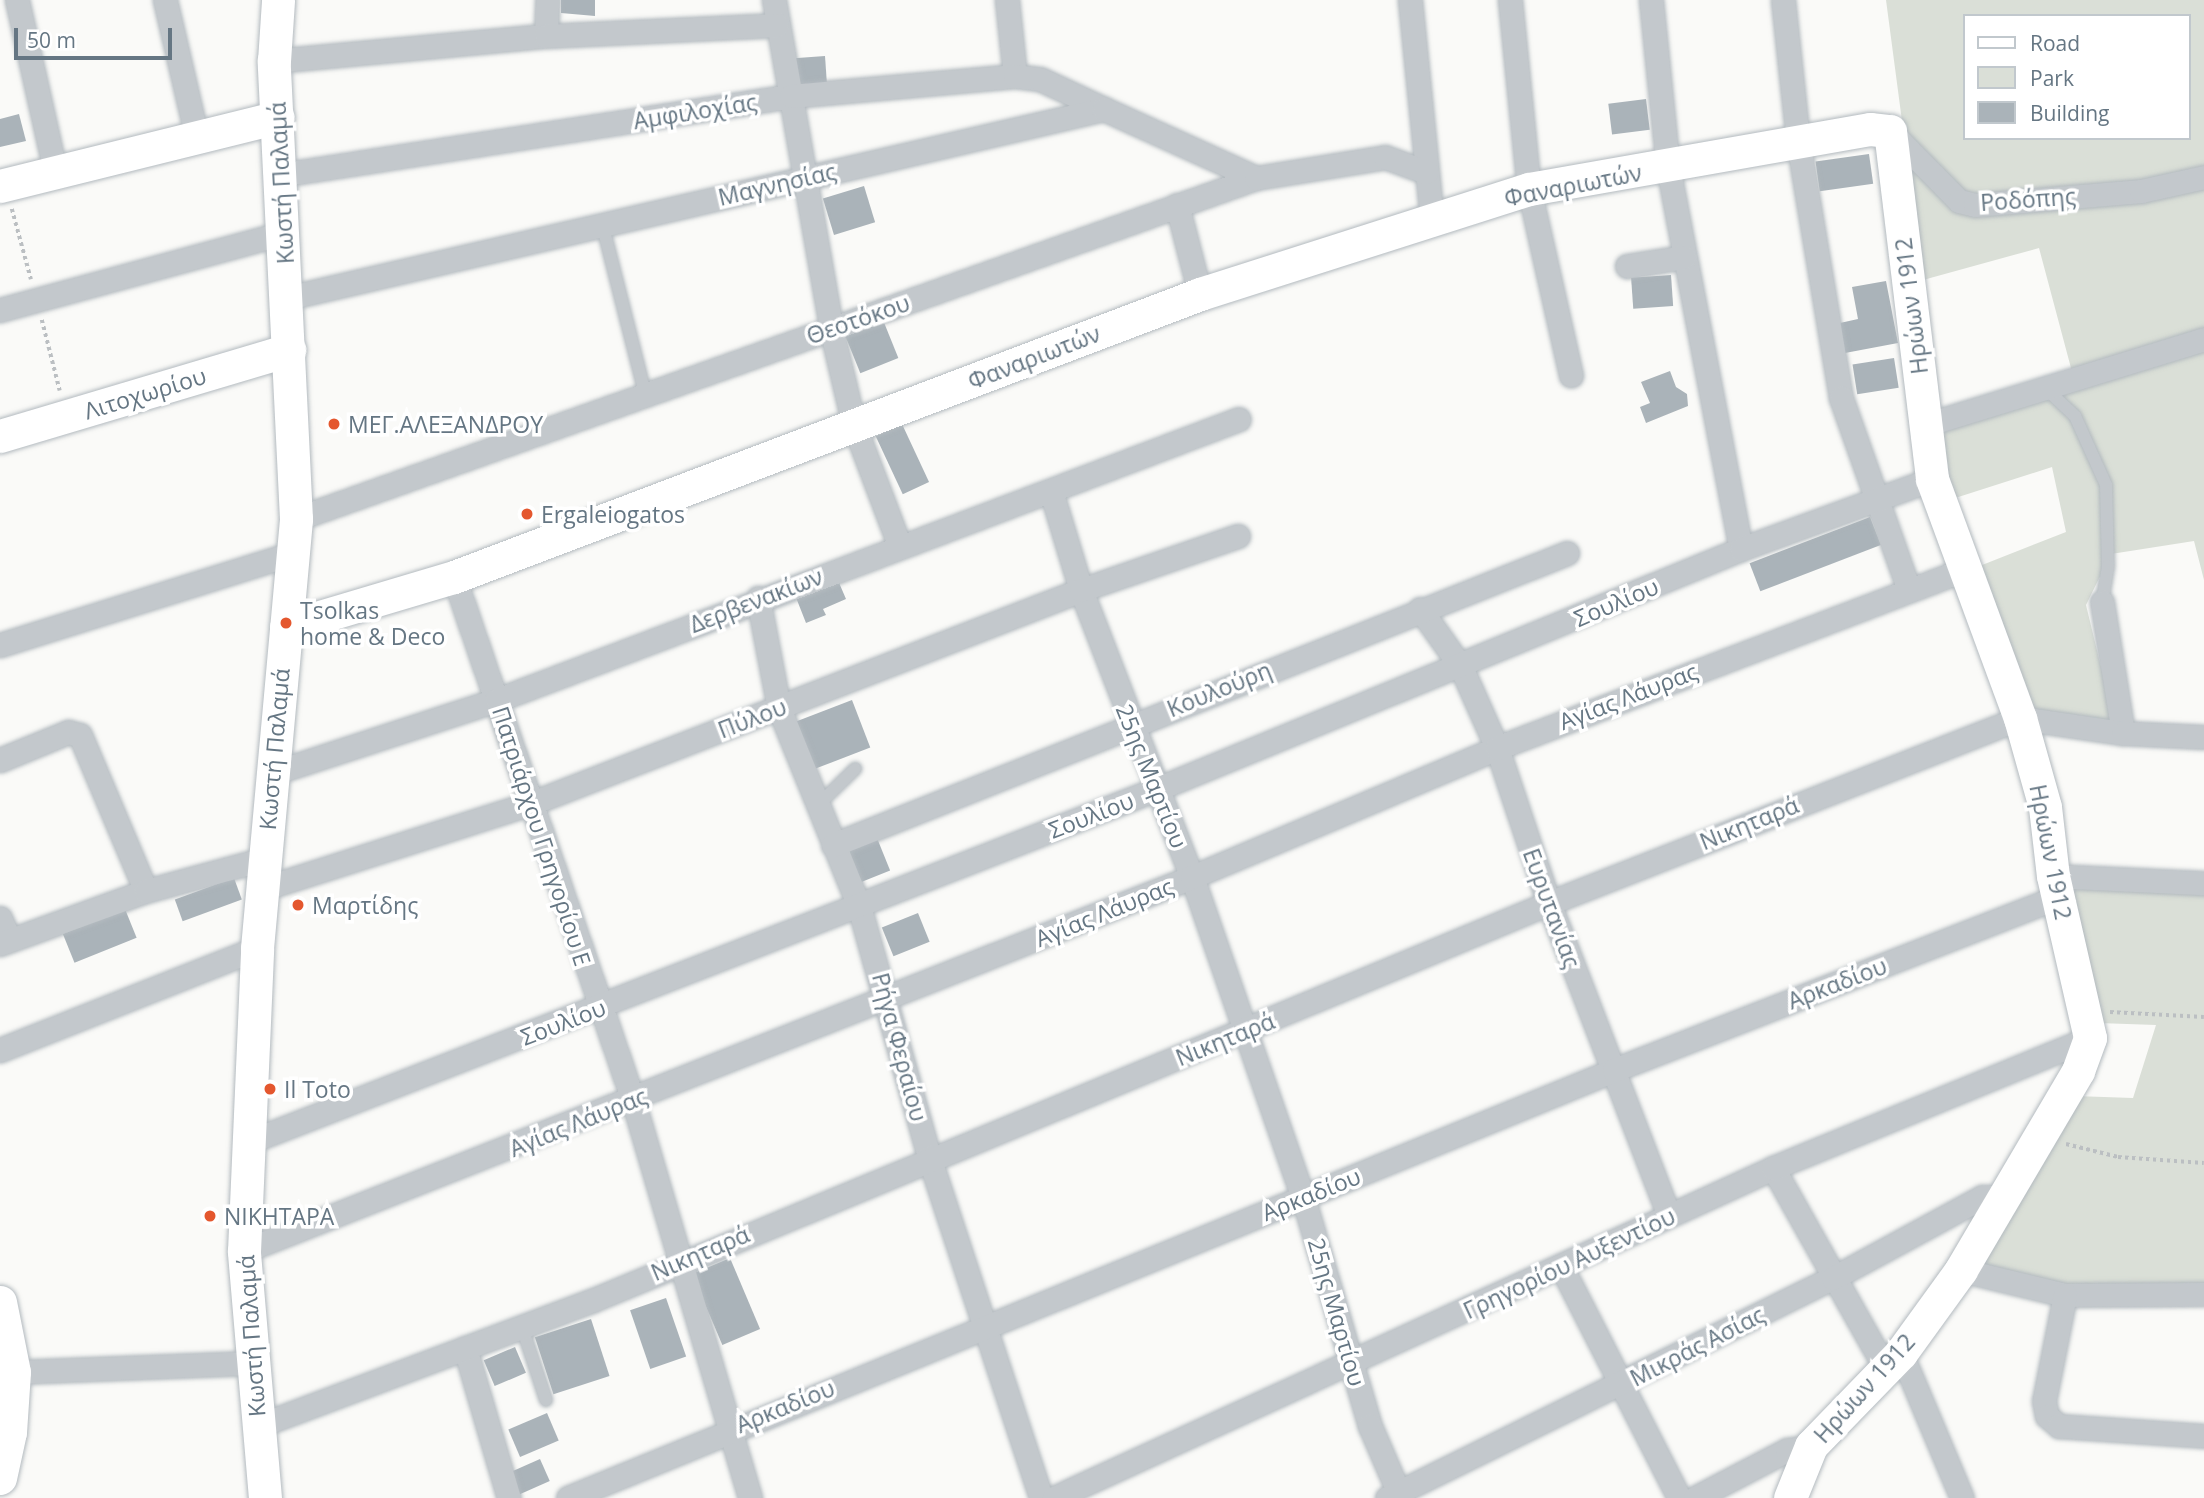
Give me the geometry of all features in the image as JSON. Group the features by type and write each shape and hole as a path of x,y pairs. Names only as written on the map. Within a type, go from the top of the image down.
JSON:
{"street":[{"path":"17,0 56,174"},
{"path":"165,0 197,137"},
{"name":"Κωστή Παλαμά","path":"265,1498 244,1251 246,1143 257,948 270,774 296,519 274,61 278,0"},
{"path":"546,36 547,0"},
{"path":"774,0 831,328 854,425 900,547"},
{"path":"1007,0 1015,76"},
{"path":"1409,0 1432,222"},
{"path":"1510,0 1529,189 1571,375"},
{"path":"1651,0 1668,167 1741,549"},
{"path":"1783,0 1798,141 1842,398 1908,587"},
{"path":"274,61 546,36 777,26"},
{"name":"Αμφιλοχίας","path":"281,175 791,96 1015,76 1040,79 1104,109"},
{"path":"1104,109 1256,178"},
{"name":"Μαγνησίας","path":"287,298 1104,109"},
{"path":"0,186 278,117"},
{"path":"1798,141 1870,129 1891,131"},
{"name":"Ροδόπης","path":"1891,131 1959,201 1975,205 2141,191 2204,177"},
{"name":"Ηρώων 1912","path":"1790,1498 1811,1446 1893,1361 1961,1270 2078,1071 2086,1024 2055,887 2045,807 2020,718 1963,570 1932,479 1891,131"},
{"name":"Φαναριωτών","path":"286,628 454,577 1200,294 1529,189 1668,167 1798,141"},
{"name":"Θεοτόκου","path":"296,519 1256,178 1385,157 1426,172"},
{"path":"1177,205 1200,294"},
{"path":"0,310 283,233"},
{"path":"1627,266 1684,257"},
{"path":"1925,425 2043,386 2204,339"},
{"name":"Λιτοχωρίου","path":"0,436 289,350"},
{"name":"Δερβενακίων","path":"270,774 497,700 758,598 1239,419"},
{"name":"Σουλίου","path":"246,1143 599,1009 1157,789 1461,667 1741,549 1932,479"},
{"name":"25ης Μαρτίου","path":"1051,491 1082,590 1130,724 1192,877 1303,1197 1373,1435 1396,1496"},
{"name":"Πύλου","path":"5,942 146,891 263,874 532,803 1082,590 1237,536"},
{"path":"0,645 293,553"},
{"name":"Κουλούρη","path":"833,845 1130,724 1567,553"},
{"name":"Αγίας Λάυρας","path":"244,1251 632,1101 1192,877 1497,748 1908,587 1963,570"},
{"name":"Πατριάρχου Γρηγορίου Ε","path":"454,577 632,1101 750,1498"},
{"name":"Ρήγα Φεραίου","path":"758,598 779,708 859,906 888,998 929,1157 1041,1498"},
{"path":"2102,602 2123,733"},
{"name":"Ευρυτανίας","path":"1420,609 1461,667 1497,748 1549,903 1669,1215"},
{"name":"Νικηταρά","path":"258,1426 522,1327 929,1157 1245,1031 1549,903 2020,718 2123,733 2204,737"},
{"path":"0,760 68,732 79,735 146,891"},
{"path":"2055,887 2204,883"},
{"name":"Αρκαδίου","path":"568,1498 729,1429 1614,1070 2055,887"},
{"path":"0,918 5,942"},
{"path":"0,1050 257,948"},
{"name":"Γρηγορίου Αυξεντίου","path":"1054,1498 2086,1024"},
{"path":"1773,1168 1833,1278 1893,1361 1962,1498"},
{"name":"Μικράς Ασίας","path":"1396,1496 1833,1278 1982,1197 2005,1197"},
{"path":"1561,1266 1619,1385 1679,1498"},
{"path":"1961,1270 2065,1295 2204,1294"},
{"path":"2065,1295 2045,1401 2047,1416 2059,1426 2204,1436"},
{"path":"0,1302 9,1354 0,1478"},
{"path":"465,1349 509,1498"},
{"path":"9,1354 252,1363"},
{"path":"1695,1498 1787,1450 1811,1446"}],"lane":[{"path":"602,223 645,393"},
{"path":"2043,386 2075,416 2106,485 2108,566 2102,602"},
{"path":"818,805 855,769"},
{"path":"522,1327 546,1400"}],"path":[{"path":"2086,1024 2204,1017"},
{"path":"2040,1138 2118,1157 2204,1163"}],"green space":[{"path":"1886,0 2204,0 2204,580 2194,541 2111,554 2086,605 2115,725 2026,708 1977,567 2066,532 2052,467 1949,500 1935,435 2075,383 2039,248 1923,280"},
{"path":"2061,886 2204,891 2204,1287 2068,1286 1978,1266 2075,1096 2133,1098 2156,1025 2098,1023"}],"building":[{"path":"561,0 595,0 595,16 561,13"},
{"path":"825,56 827,85 796,87 794,58"},
{"path":"1646,99 1650,130 1612,134 1608,104"},
{"path":"19,114 26,141 0,147 0,119"},
{"path":"1869,154 1873,184 1820,191 1816,162"},
{"path":"864,186 875,222 834,235 823,199"},
{"path":"1671,275 1673,306 1633,309 1631,278"},
{"path":"1886,281 1898,343 1845,353 1840,323 1858,319 1852,287"},
{"path":"883,320 898,358 860,373 845,335"},
{"path":"1894,358 1899,388 1857,394 1853,365"},
{"path":"1670,371 1676,387 1687,394 1688,406 1646,423 1640,407 1650,403 1641,382"},
{"path":"902,424 929,482 903,494 876,436"},
{"path":"1870,517 1881,545 1760,591 1750,563"},
{"path":"837,578 846,599 823,609 826,615 806,623 795,595"},
{"path":"852,700 870,748 812,770 794,722"},
{"path":"877,838 890,870 858,884 845,851"},
{"path":"234,878 242,900 183,921 175,900"},
{"path":"125,909 137,938 74,963 63,934"},
{"path":"918,913 930,942 893,956 882,928"},
{"path":"730,1258 760,1329 722,1345 692,1274"},
{"path":"666,1298 686,1357 650,1369 630,1310"},
{"path":"591,1319 610,1376 553,1394 535,1337"},
{"path":"515,1347 526,1373 495,1386 484,1360"},
{"path":"547,1413 559,1441 520,1457 508,1429"},
{"path":"540,1459 550,1481 519,1495 509,1473"}],"place":[{"name":"ΜΕΓ.ΑΛΕΞΑΝΔΡΟΥ","path":"334,424"},
{"name":"Ergaleiogatos","path":"527,514"},
{"name":"Tsolkas home & Deco","path":"286,623"},
{"name":"Μαρτίδης","path":"298,905"},
{"name":"Il Toto","path":"270,1089"},
{"name":"ΝΙΚΗΤΑΡΑ","path":"210,1216"}]}
